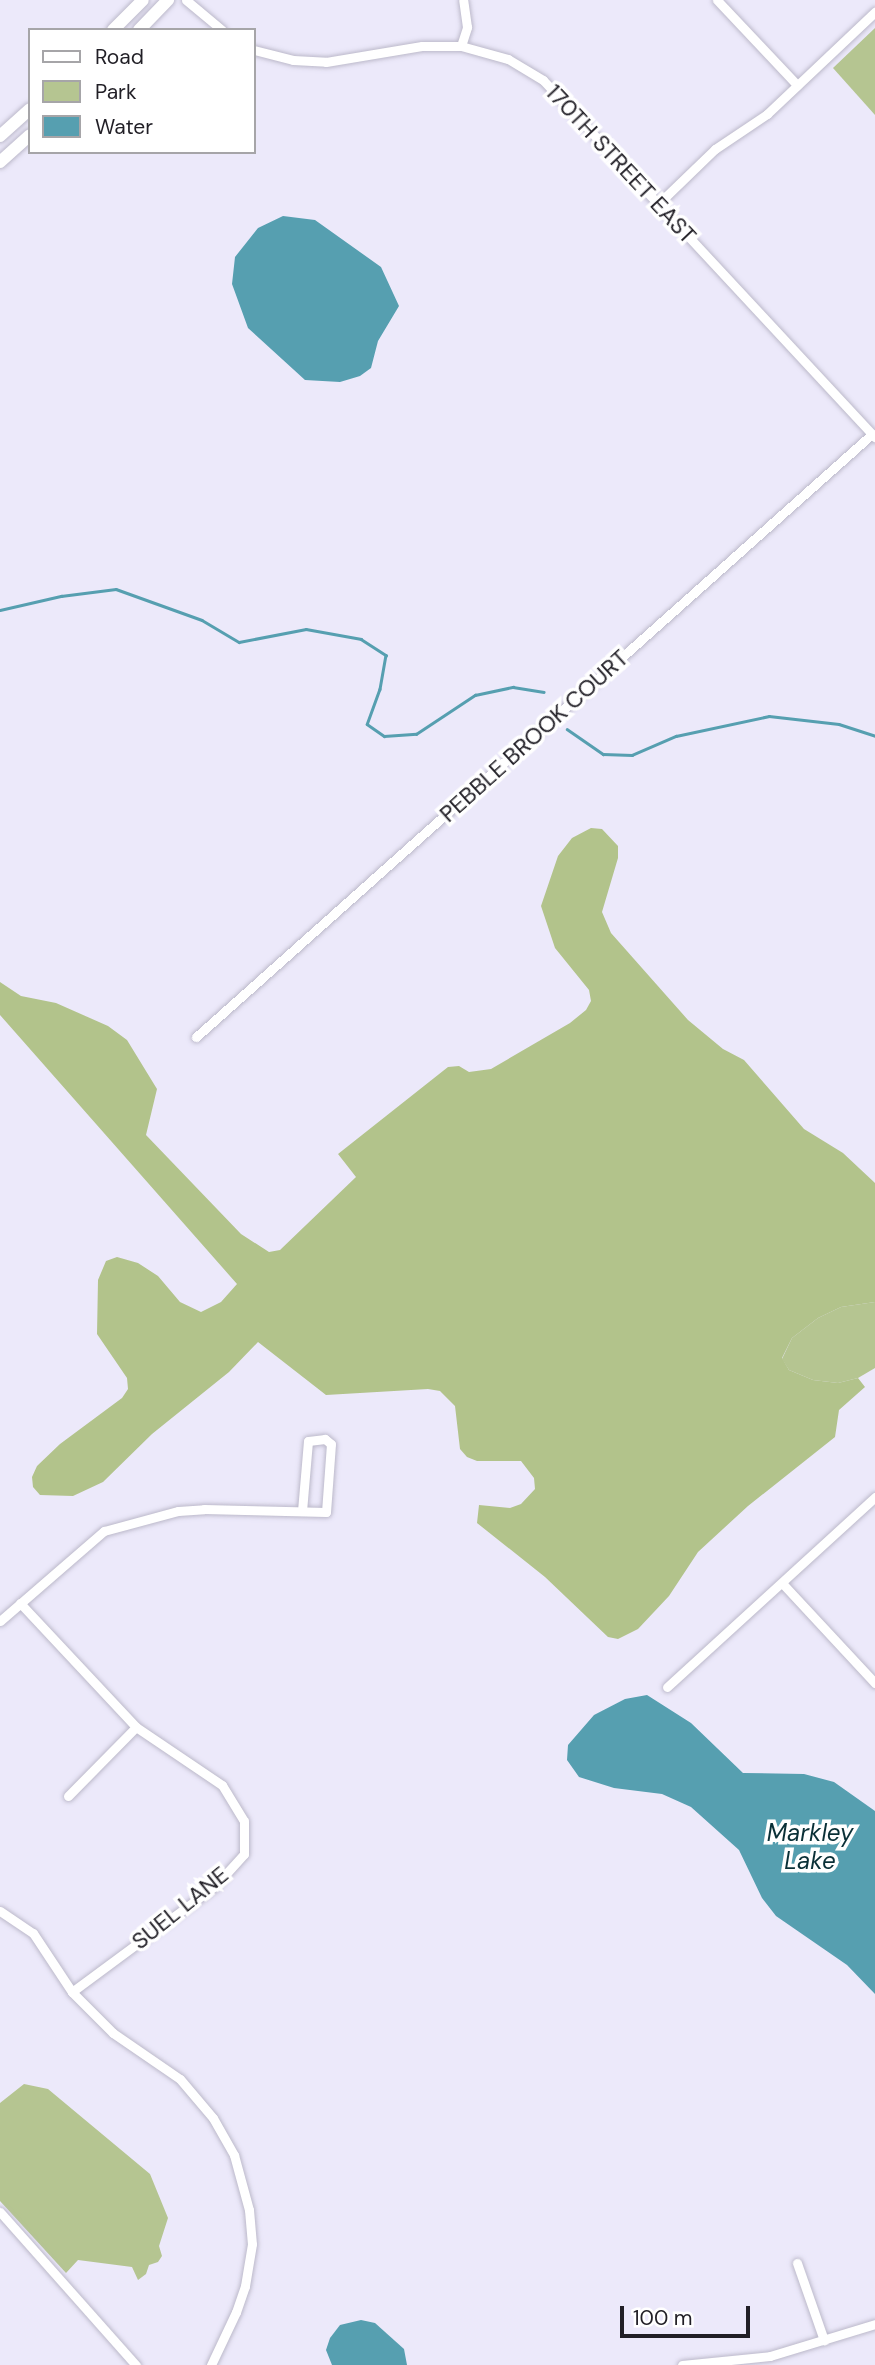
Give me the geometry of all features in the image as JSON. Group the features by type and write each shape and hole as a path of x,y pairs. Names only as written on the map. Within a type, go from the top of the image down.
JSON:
{"main road":[{"path":"115,28 143,0"},
{"path":"141,28 168,0"},
{"path":"0,136 28,111"},
{"path":"0,162 28,137"}],"street":[{"path":"186,0 220,28"},
{"path":"461,46 467,27 463,0"},
{"path":"717,0 797,85"},
{"path":"658,204 715,149 767,114 875,12"},
{"name":"170TH STREET EAST","path":"256,51 293,60 326,62 422,46 461,46 508,60 543,80 874,436"},
{"name":"PEBBLE BROOK COURT","path":"196,1037 874,436"},
{"path":"0,1621 104,1531 178,1511 326,1512 331,1444 325,1439 308,1441 302,1511"},
{"path":"667,1688 875,1497"},
{"path":"782,1583 875,1683"},
{"name":"SUEL LANE","path":"20,1603 136,1727 222,1785 244,1821 244,1854 215,1886 72,1992"},
{"path":"68,1796 136,1727"},
{"path":"0,1910 33,1933 72,1992 113,2033 180,2079 213,2118 234,2155 249,2210 252,2244 245,2286 211,2365"},
{"path":"0,2212 136,2365"},
{"path":"797,2263 824,2340"},
{"path":"682,2365 770,2356 875,2324"}],"green space":[{"path":"875,28 875,115 833,68"},
{"path":"591,828 602,829 618,846 618,858 602,912 611,933 688,1020 723,1049 744,1060 804,1129 843,1153 875,1183 875,1302 841,1307 818,1318 792,1338 782,1358 789,1370 813,1380 838,1383 858,1378 865,1387 839,1410 835,1437 748,1506 698,1552 669,1596 638,1629 618,1639 608,1637 545,1577 477,1523 479,1505 510,1508 521,1504 535,1489 534,1478 521,1461 477,1461 467,1457 460,1449 455,1406 440,1391 428,1389 326,1395 258,1342 229,1372 152,1434 103,1482 73,1496 40,1495 33,1487 32,1477 37,1466 60,1444 122,1398 128,1389 127,1378 97,1334 98,1280 106,1261 117,1257 138,1263 158,1276 180,1302 201,1312 221,1302 237,1284 0,1015 0,982 21,996 56,1003 108,1026 127,1040 157,1089 146,1135 241,1234 269,1252 280,1250 356,1177 338,1154 448,1067 459,1066 469,1072 491,1069 570,1023 586,1010 591,1001 589,990 555,948 541,906 558,856 572,838"},
{"path":"875,1302 875,1368 858,1378 838,1383 813,1380 789,1370 782,1359 792,1338 818,1318 841,1307"},
{"path":"24,2084 48,2089 150,2174 168,2218 159,2246 162,2256 158,2262 149,2265 146,2274 138,2280 132,2267 78,2260 66,2273 0,2201 0,2103"}],"water":[{"path":"283,216 315,220 381,267 399,306 378,341 371,368 360,376 340,382 305,380 248,328 232,284 235,257 258,228"},
{"name":"Markley Lake","path":"647,1695 691,1723 743,1773 804,1774 834,1782 875,1811 875,1994 847,1965 776,1916 762,1898 739,1850 691,1807 662,1794 614,1788 579,1777 567,1760 568,1745 594,1715 625,1699"},
{"path":"361,2320 375,2323 404,2349 407,2365 332,2365 326,2350 330,2338 340,2325"}],"waterway":[{"path":"0,610 61,596 116,589 202,620 239,642 306,629 361,639 386,655 380,689 367,724 384,736 416,734 475,695 513,687 544,692"},
{"path":"567,729 603,754 632,755 676,736 769,716 839,724 875,736"}]}
